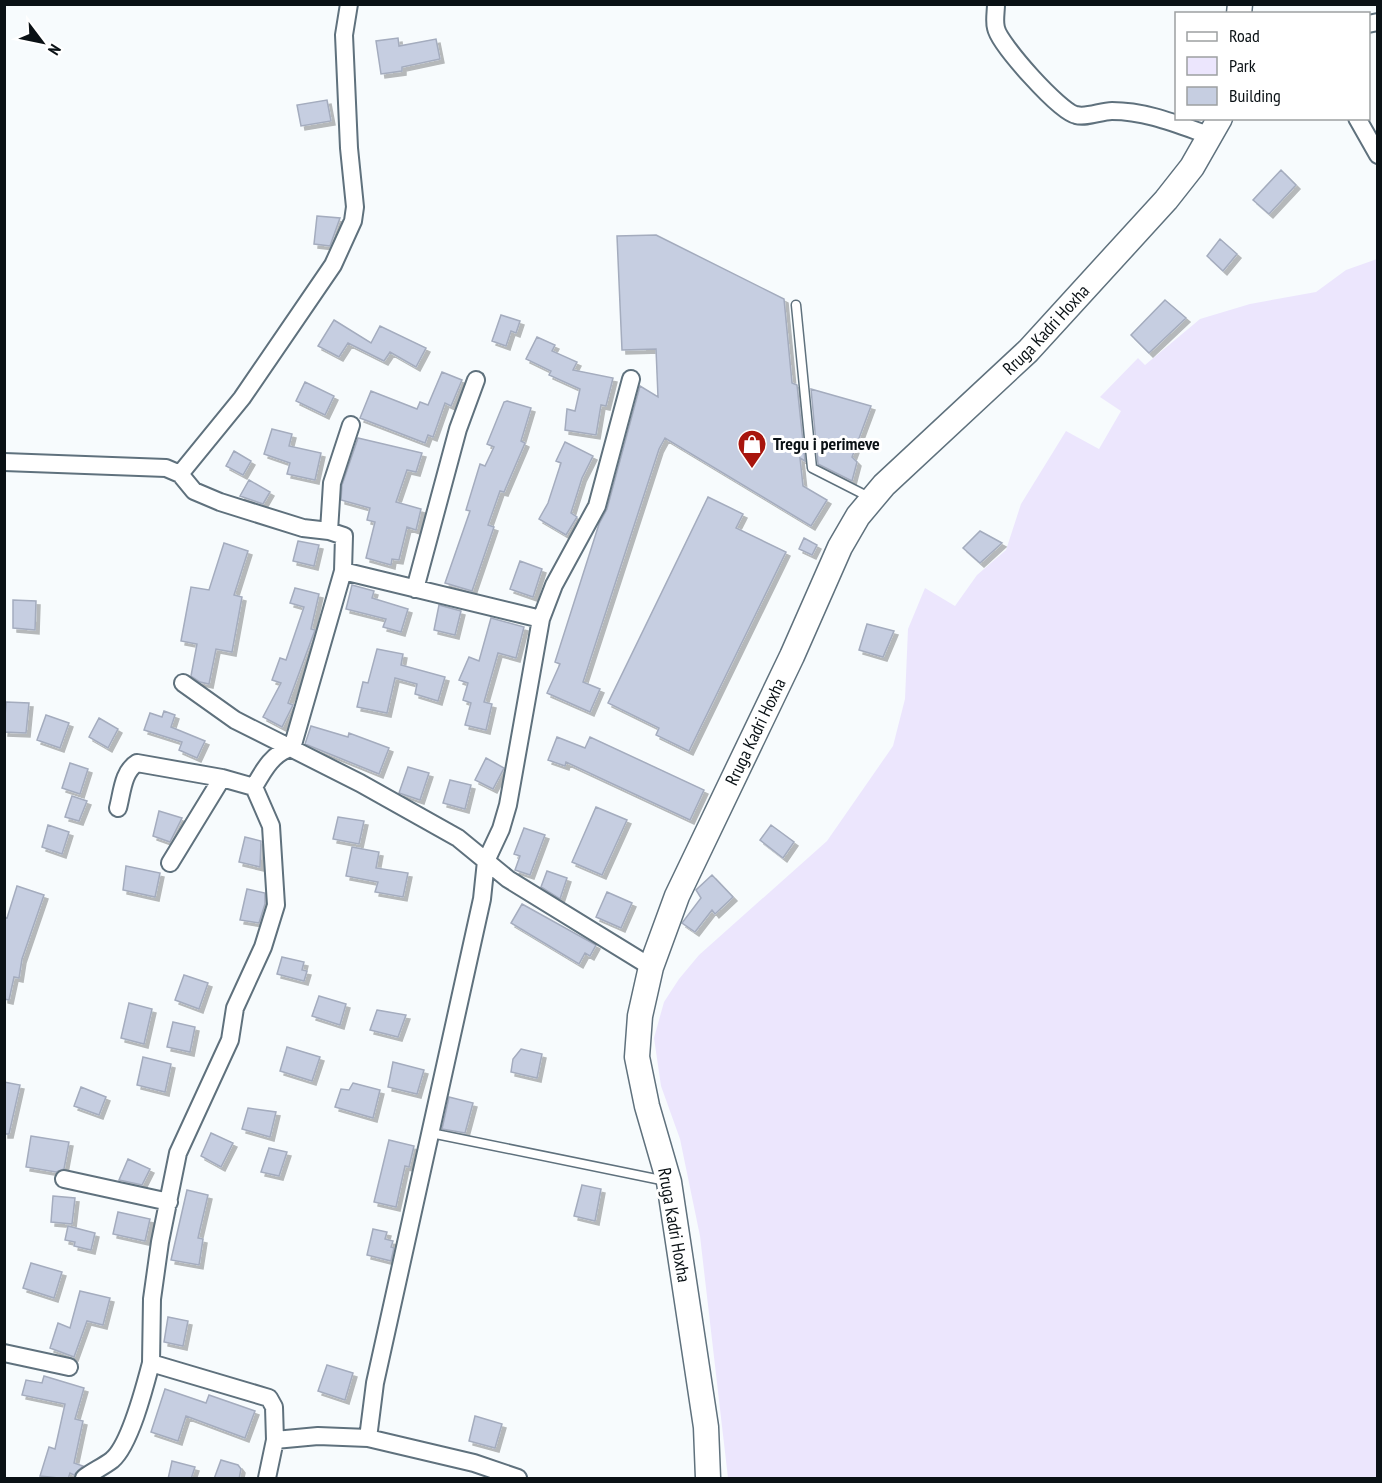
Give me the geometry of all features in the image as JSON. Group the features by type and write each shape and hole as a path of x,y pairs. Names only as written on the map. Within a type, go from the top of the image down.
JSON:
{"main road":[{"name":"Rruga Kadri Hoxha","path":"708,1479 706,1427 669,1182 647,1107 637,1057 640,1016 651,967 685,877 792,656 840,547 872,498 1028,351 1167,200 1192,167 1215,127"}],"street":[{"path":"180,474 242,398 333,265 353,221 355,207 349,148 344,35 349,4"},
{"path":"996,4 996,29 1011,56 1036,80 1054,102 1075,115 1112,111 1215,127"},
{"path":"1358,120 1377,155"},
{"path":"368,1438 375,1383 482,899 486,861 501,829 507,805 542,619 554,585 597,506 632,379"},
{"path":"415,589 458,429 476,380"},
{"path":"329,531 332,483 351,426"},
{"path":"4,462 166,468 180,474 194,490 220,502 303,528 329,531 344,536 343,572 292,748"},
{"path":"343,572 542,619"},
{"path":"183,683 235,720 459,838 508,879 651,967"},
{"path":"255,787 273,759 283,750 292,748"},
{"path":"118,808 127,774 131,767 137,764 222,778 255,787"},
{"path":"170,863 222,778"},
{"path":"84,1479 94,1469 113,1460 122,1445 144,1392 151,1363 152,1299 160,1242 178,1153 230,1040 234,1008 263,947 276,905 271,826 255,787"},
{"path":"64,1179 169,1202"},
{"path":"4,1353 69,1367"},
{"path":"151,1363 269,1398 274,1407 275,1440 267,1479"},
{"path":"275,1440 318,1436 368,1438 472,1471 518,1479"}],"lane":[{"path":"796,305 812,468 872,498"},
{"path":"431,1133 669,1182"}],"green space":[{"path":"1377,259 1377,1478 728,1478 700,1236 680,1139 661,1086 654,1038 664,1002 699,955 827,841 893,746 905,699 908,629 925,588 955,606 977,575 1006,550 1021,504 1066,431 1099,449 1121,411 1100,397 1138,358 1145,365 1200,319 1250,304 1316,292 1346,270"}],"building":[{"path":"398,38 399,46 436,39 440,59 402,67 402,71 381,74 376,41"},
{"path":"327,100 331,121 301,126 297,105"},
{"path":"1281,170 1296,185 1269,214 1253,200"},
{"path":"317,216 340,218 330,246 314,244"},
{"path":"656,235 784,299 792,383 797,385 805,461 800,458 803,486 827,500 811,526 665,438 659,449 583,682 600,689 590,712 547,693 560,664 555,662 599,524 607,509 640,386 658,397 656,349 622,350 617,236"},
{"path":"1220,239 1237,254 1223,271 1207,256"},
{"path":"1165,300 1186,318 1149,353 1131,335"},
{"path":"501,315 520,321 516,333 511,331 506,346 492,341"},
{"path":"334,320 371,343 380,326 426,348 416,367 390,352 384,361 348,343 339,357 318,346"},
{"path":"537,337 555,345 552,351 577,362 573,370 613,378 606,406 601,405 596,435 565,430 567,409 575,411 580,389 549,375 551,371 526,359"},
{"path":"442,372 462,380 451,406 445,403 433,437 428,435 425,443 360,418 371,391 417,409 420,402 428,405"},
{"path":"305,382 334,396 325,415 296,401"},
{"path":"811,389 871,406 852,457 857,462 852,481 818,464"},
{"path":"504,402 531,408 521,441 525,443 504,492 500,491 488,525 494,527 472,591 445,583 470,511 466,510 480,464 485,466 494,447 487,444"},
{"path":"272,429 292,434 289,446 321,453 315,480 287,474 290,463 264,454"},
{"path":"358,438 422,453 416,472 407,470 396,502 421,509 416,530 407,527 399,560 392,559 391,565 366,558 375,522 367,520 370,508 341,500 342,485"},
{"path":"565,442 593,456 582,478 571,513 577,517 566,535 539,519 548,503 561,463 556,461"},
{"path":"234,451 251,461 243,475 226,466"},
{"path":"249,480 270,492 263,504 240,496"},
{"path":"708,497 743,514 736,528 786,552 689,751 656,735 659,728 608,703"},
{"path":"980,531 1002,543 980,563 963,548"},
{"path":"804,538 817,545 812,555 799,549"},
{"path":"298,541 319,545 314,566 293,561"},
{"path":"224,543 248,551 234,595 242,597 232,652 216,649 209,684 200,682 191,676 197,644 181,641 191,587 209,590"},
{"path":"520,561 542,569 533,597 510,589"},
{"path":"352,585 374,591 372,598 408,609 401,632 383,627 386,619 346,609"},
{"path":"295,588 319,594 311,629 315,630 288,703 293,705 282,727 263,717 281,683 272,680 280,658 286,660 304,607 290,603"},
{"path":"13,600 36,601 35,630 13,628"},
{"path":"439,605 461,611 455,635 434,630"},
{"path":"491,618 524,627 516,658 498,653 484,702 492,704 486,730 465,725 471,703 463,700 468,683 459,680 469,657 479,661"},
{"path":"867,624 894,631 883,657 859,650"},
{"path":"377,649 403,654 401,665 445,677 438,701 415,694 417,684 395,678 387,713 357,707 363,682 368,683"},
{"path":"6,702 29,703 26,733 4,732"},
{"path":"164,711 175,715 171,727 205,741 197,758 179,750 182,742 144,730 150,713 162,717"},
{"path":"46,715 69,723 60,748 37,740"},
{"path":"99,718 118,729 108,748 89,737"},
{"path":"311,726 348,737 349,733 389,748 379,774 305,744"},
{"path":"557,737 585,748 590,737 704,790 690,820 566,762 565,766 548,760"},
{"path":"486,758 504,768 493,789 475,780"},
{"path":"70,763 88,769 80,794 62,788"},
{"path":"408,767 429,773 420,800 399,793"},
{"path":"450,780 471,785 465,809 443,803"},
{"path":"72,796 87,801 79,821 65,817"},
{"path":"596,807 627,820 602,875 572,862"},
{"path":"159,811 182,818 170,842 153,836"},
{"path":"338,817 364,821 359,844 333,839"},
{"path":"48,825 69,832 62,854 42,847"},
{"path":"771,825 794,842 783,858 760,840"},
{"path":"524,828 545,835 530,875 515,870 520,856 514,854"},
{"path":"245,837 261,841 260,867 239,862"},
{"path":"352,847 379,852 376,868 408,873 403,897 375,892 378,882 346,876"},
{"path":"126,866 160,873 155,897 123,890"},
{"path":"547,871 567,878 560,899 541,887"},
{"path":"712,875 733,897 715,914 712,910 695,932 682,923 701,898 696,890"},
{"path":"17,886 44,895 22,959 19,978 14,977 9,1000 4,999 4,917 7,918"},
{"path":"247,889 265,893 265,904 259,923 240,920"},
{"path":"607,892 632,903 621,928 596,917"},
{"path":"522,904 596,945 590,956 585,953 579,964 511,923"},
{"path":"282,957 304,962 302,970 307,971 304,981 277,974"},
{"path":"184,975 208,983 199,1009 175,1000"},
{"path":"319,996 346,1004 340,1025 312,1016"},
{"path":"129,1003 152,1009 144,1044 121,1038"},
{"path":"377,1010 406,1015 398,1037 370,1030"},
{"path":"173,1022 195,1027 190,1052 167,1047"},
{"path":"287,1047 320,1057 312,1081 280,1071"},
{"path":"521,1049 542,1054 537,1078 511,1072 513,1059"},
{"path":"143,1057 171,1064 165,1092 137,1085"},
{"path":"393,1062 424,1070 417,1094 388,1087"},
{"path":"4,1082 20,1085 9,1134 4,1134"},
{"path":"353,1083 380,1090 373,1118 335,1107 341,1089 349,1090"},
{"path":"81,1087 106,1097 99,1115 74,1106"},
{"path":"449,1097 473,1103 465,1133 442,1129"},
{"path":"248,1108 276,1112 270,1137 242,1129"},
{"path":"211,1133 233,1143 221,1167 201,1156"},
{"path":"31,1136 69,1142 64,1169 56,1172 26,1167"},
{"path":"389,1140 414,1146 409,1167 405,1166 396,1207 374,1202"},
{"path":"269,1148 287,1152 279,1176 261,1172"},
{"path":"128,1159 150,1169 142,1185 119,1180"},
{"path":"582,1185 601,1189 595,1221 574,1216"},
{"path":"187,1190 208,1195 198,1238 203,1239 199,1265 171,1260"},
{"path":"53,1196 75,1198 72,1224 51,1222"},
{"path":"118,1212 150,1219 145,1241 113,1234"},
{"path":"68,1226 95,1233 91,1250 74,1246 75,1242 65,1240"},
{"path":"373,1229 387,1232 385,1239 393,1241 391,1261 367,1255"},
{"path":"31,1263 62,1272 54,1298 23,1288"},
{"path":"80,1291 110,1298 103,1325 87,1321 74,1357 50,1348 58,1323 70,1328"},
{"path":"168,1317 188,1321 183,1346 164,1342"},
{"path":"327,1365 353,1373 345,1400 318,1391"},
{"path":"44,1376 84,1388 75,1419 83,1421 74,1463 83,1466 74,1475 70,1473 68,1479 40,1476 49,1447 55,1449 65,1404 22,1395 26,1380 42,1383"},
{"path":"165,1389 206,1403 209,1395 255,1411 245,1438 186,1416 178,1441 151,1432"},
{"path":"475,1416 502,1424 495,1448 469,1441"},
{"path":"221,1460 238,1465 241,1469 239,1479 214,1479"},
{"path":"172,1461 195,1467 191,1479 168,1479"}],"place":[{"name":"Tregu i perimeve","path":"752,470"}]}
